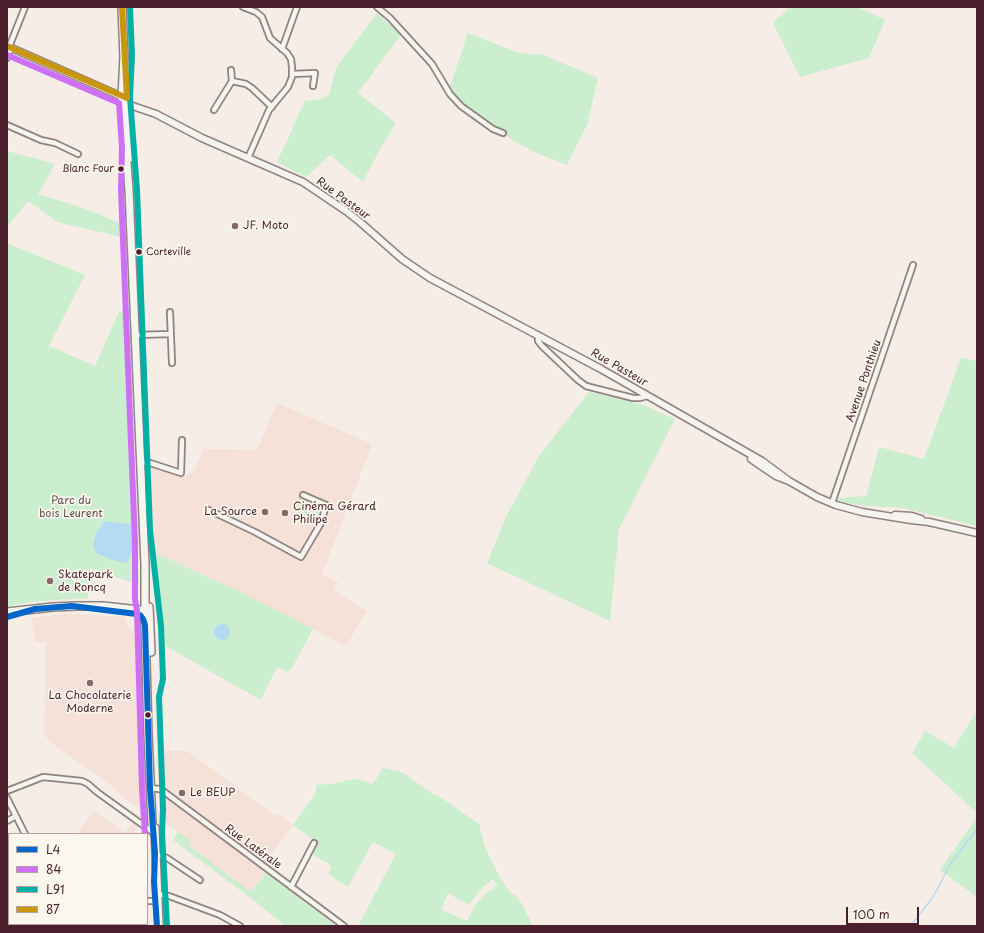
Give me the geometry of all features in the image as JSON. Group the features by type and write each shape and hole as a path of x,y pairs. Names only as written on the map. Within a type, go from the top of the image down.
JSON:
{"main road":[{"path":"122,7 125,100 130,148 129,190 147,610 152,823 155,854 154,898 158,926"},
{"name":"Rue Pasteur","path":"9,47 156,114 202,138 290,176 312,188 360,222 385,245 414,268 453,292 601,369 734,447 776,476 832,503 852,510 878,514 904,515 977,533"},
{"path":"7,612 87,605 147,610"},
{"path":"7,617 35,609"}],"street":[{"path":"7,58 9,47 25,7"},
{"path":"243,7 260,14 270,38 290,59 292,74 287,89 272,107 248,158"},
{"path":"282,49 297,7"},
{"path":"377,7 390,18 432,64 450,94 458,104 493,129 503,133"},
{"path":"313,86 316,68"},
{"path":"214,110 232,81 231,70"},
{"path":"292,74 315,73"},
{"path":"232,81 246,84 272,107"},
{"path":"7,125 41,140 55,143 78,154"},
{"name":"Avenue Ponthieu","path":"832,503 913,265"},
{"path":"170,312 172,363"},
{"path":"135,335 171,334"},
{"name":"Rue Pasteur","path":"538,335 538,341 542,346 586,386 633,398 647,396"},
{"path":"140,463 147,462 181,473 182,440"},
{"path":"209,510 255,532 301,557 321,523 326,506 303,495"},
{"path":"7,790 43,777 82,781 154,833"},
{"name":"Rue Latérale","path":"152,788 161,790 208,823 215,831 344,926"},
{"path":"7,798 25,833"},
{"path":"7,821 16,816"},
{"path":"291,887 314,843"},
{"path":"155,854 166,858 200,880"},
{"path":"154,898 169,896 220,915 240,926"}],"shaded area":[{"path":"277,403 372,444 322,574 339,583 333,590 367,611 346,646 244,594 149,550 146,508 147,465 183,477 194,471 204,449 257,450"},
{"path":"65,614 124,617 127,627 137,635 147,811 127,800 116,789 50,742 44,734 46,642 35,642 32,618"},
{"path":"157,751 187,751 276,816 278,814 293,825 261,869 266,873 251,892 187,845 190,841 160,818"},
{"path":"94,811 125,833 77,833"},
{"path":"134,822 139,825 134,833 125,833"}],"green space":[{"path":"790,7 857,7 885,20 869,58 800,77 773,23"},
{"path":"377,13 401,35 358,93 396,123 363,182 330,155 306,177 277,162 305,101 321,99 329,94 337,66"},
{"path":"468,33 519,53 543,55 598,78 587,125 567,165 532,151 513,140 464,106 449,89"},
{"path":"7,151 55,164 38,194 86,209 124,225 126,238 57,222 28,201 7,227"},
{"name":"Parc du bois Leurent","path":"7,242 85,275 49,346 95,366 119,312 129,311 131,430 139,585 90,568 88,598 40,601 7,606"},
{"path":"961,358 977,361 977,526 903,508 867,506 837,502 839,498 866,496 879,447 924,459"},
{"path":"589,392 641,404 675,419 619,529 610,621 487,563 505,519 539,456"},
{"path":"300,497 321,510 314,521 292,510"},
{"path":"149,550 244,594 313,629 292,668 287,672 277,667 261,700 160,643 160,625"},
{"path":"977,711 977,813 912,753 925,731 954,748"},
{"path":"383,768 402,772 479,824 485,848 499,876 510,892 516,896 522,904 533,926 358,926 396,854 373,842 348,887 328,874 332,866 312,854 318,843 293,825 316,793 316,785 331,784 355,779 373,784","holes":["493,879 497,885 476,904 467,921 441,910 448,893 469,905 482,888"]},
{"path":"977,817 977,897 940,870"},
{"path":"178,832 191,841 188,845 251,892 266,873 336,926 285,926 256,902 173,840"}],"water":[{"path":"105,521 130,524 134,529 135,543 126,563 119,562 96,553 93,545 96,533"},
{"path":"222,624 228,626 230,632 228,638 222,640 216,638 214,632 216,626"}],"waterway":[{"path":"909,926 933,897 950,865 977,829"}],"transit line":[{"name":"87","path":"7,46 127,98 122,7"},
{"name":"L91","path":"130,7 132,55 130,97 137,190 150,530 161,626 163,679 159,697 163,809 162,833 167,926"},
{"name":"84","path":"7,55 119,103 122,148 121,190 135,543 135,599 137,611 142,788 145,833"},
{"name":"L4","path":"7,617 35,609 72,606 137,614 143,619 145,625 150,788 155,854 154,882 157,926"}],"place":[{"name":"Blanc Four","path":"121,169"},
{"name":"JF. Moto","path":"235,226"},
{"name":"Corteville","path":"139,252"},
{"name":"La Source","path":"265,512"},
{"name":"Cinéma Gérard Philipe","path":"285,513"},
{"name":"Skatepark de Roncq","path":"50,581"},
{"name":"La Chocolaterie Moderne","path":"90,683"},
{"name":"Le BEUP","path":"182,793"}]}
